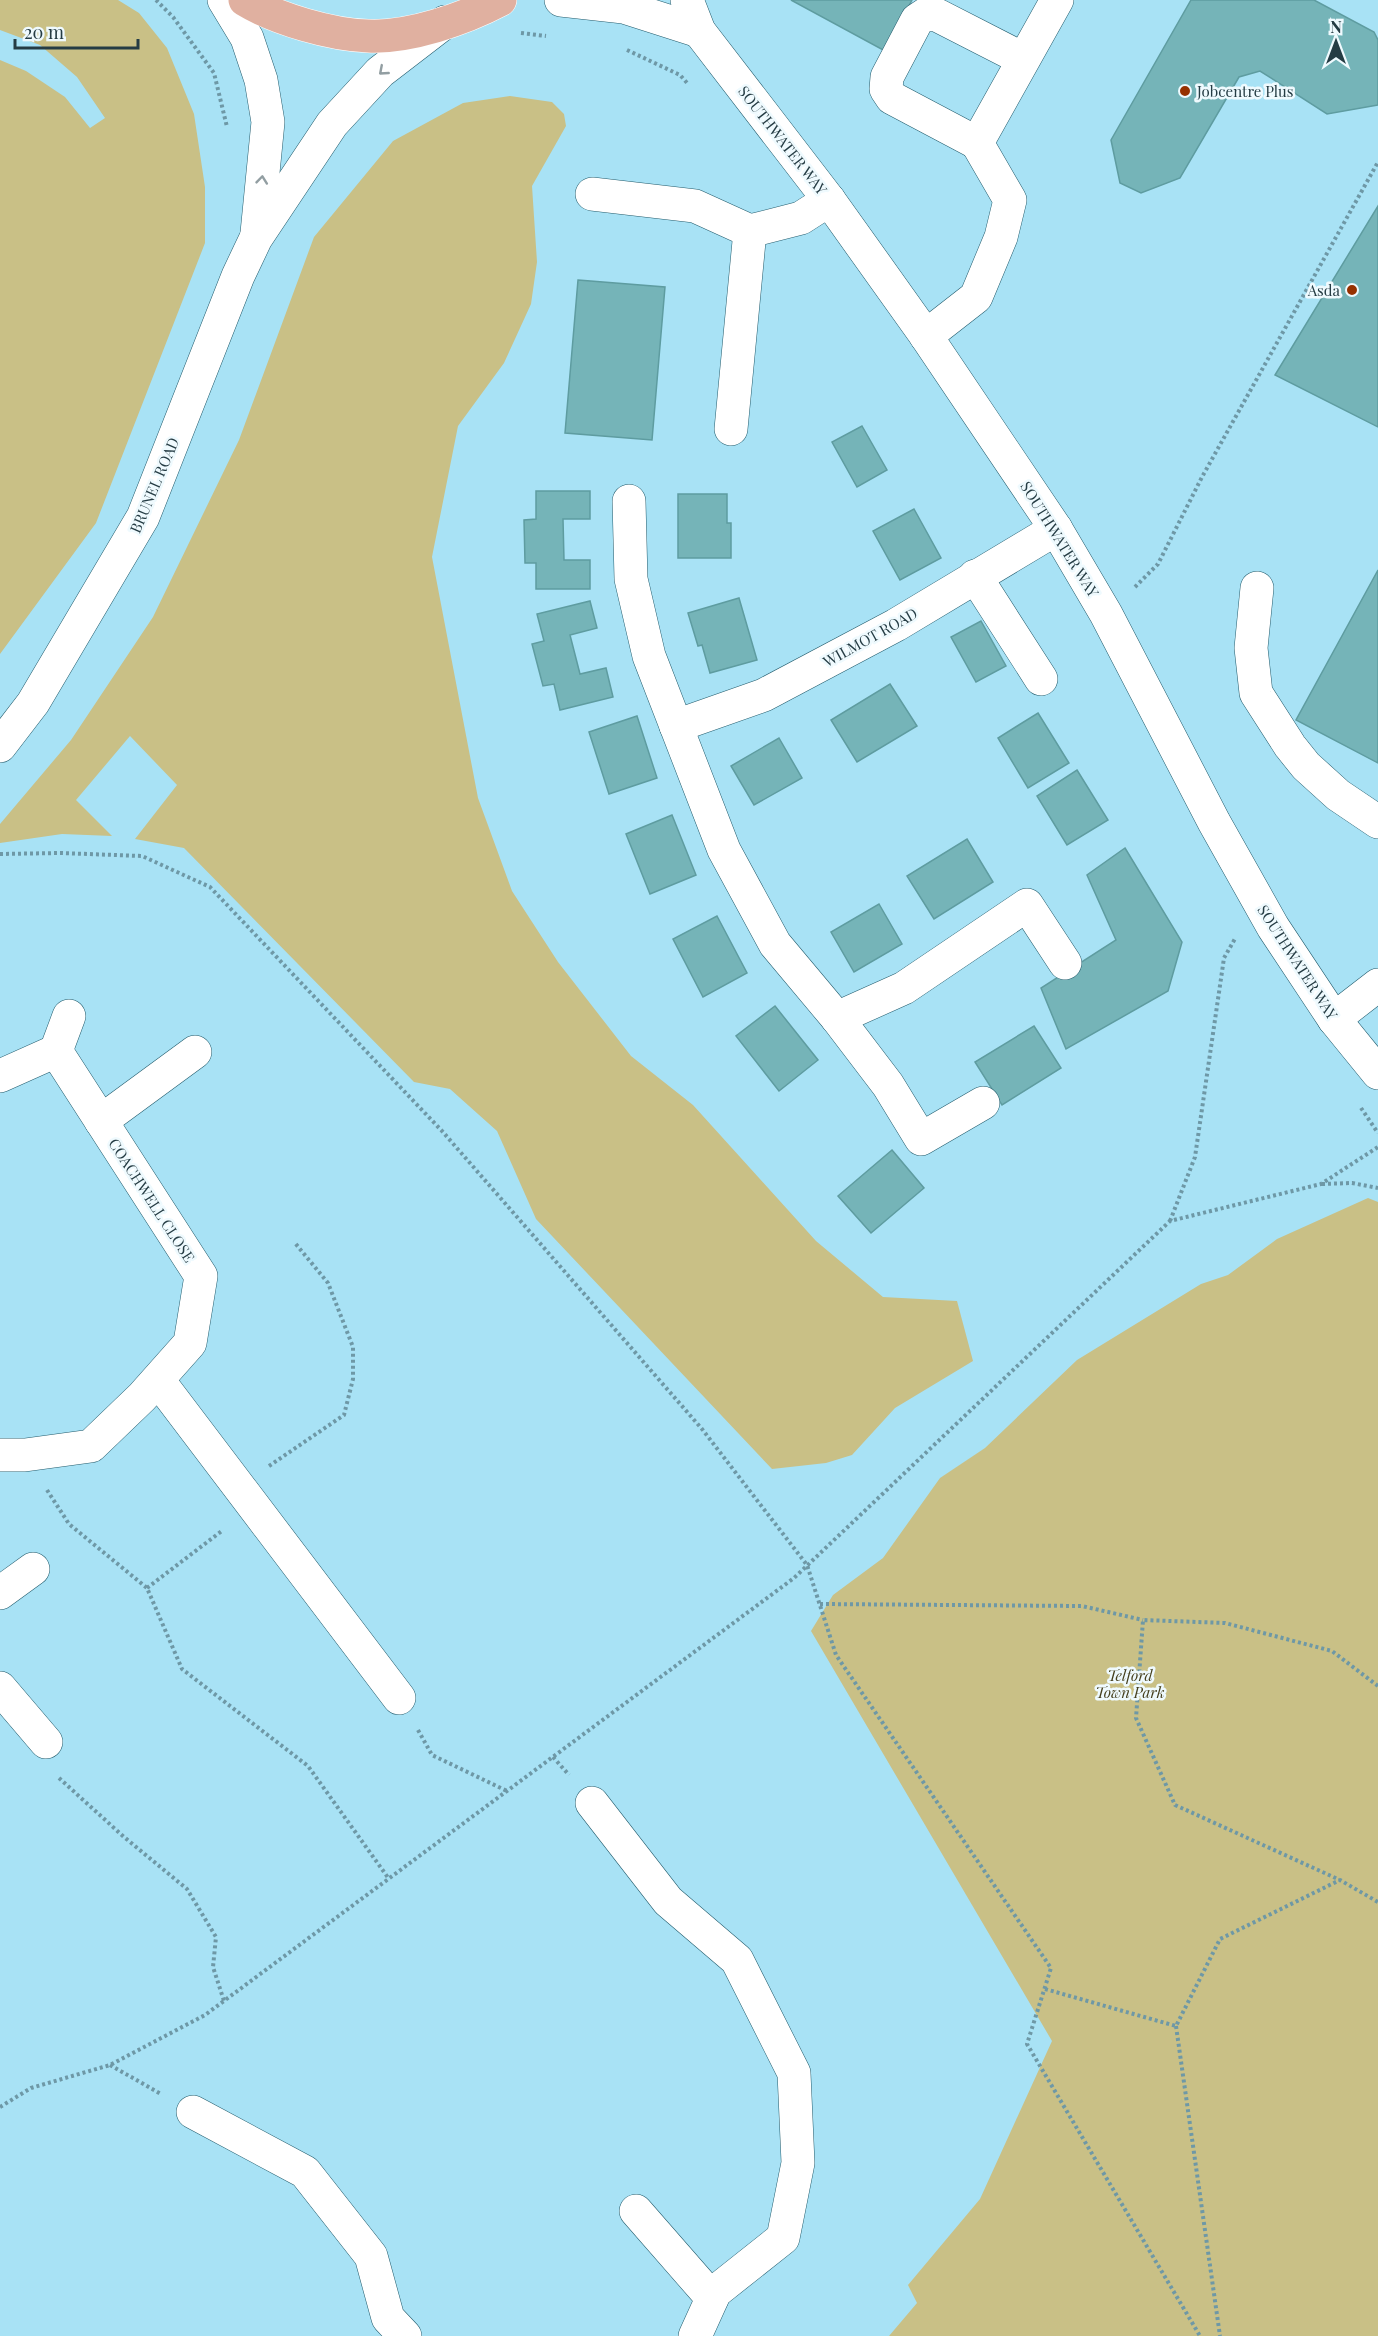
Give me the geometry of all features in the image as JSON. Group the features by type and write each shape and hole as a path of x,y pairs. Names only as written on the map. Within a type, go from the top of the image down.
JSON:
{"main road":[{"path":"245,0 256,7 308,26 369,36 408,32 445,22 478,12 500,0"}],"street":[{"name":"BRUNEL ROAD","path":"224,0 247,38 261,80 268,122 256,238"},
{"path":"561,0 624,7 699,31"},
{"name":"SOUTHWATER WAY","path":"687,0 699,31 829,200 926,336 1056,529 1106,614 1214,822 1273,927 1334,1019 1378,1073"},
{"path":"977,143 1057,0"},
{"path":"926,336 976,297 1001,237 1010,200 977,143 892,98 886,89 887,77 917,20 926,14 937,15 1023,59"},
{"name":"BRUNEL ROAD","path":"0,746 33,703 143,518 238,276 256,238 332,124 380,72 445,22"},
{"path":"592,194 695,206 750,231 801,218 829,200"},
{"path":"731,429 750,231"},
{"path":"629,501 632,579 649,656 724,850 775,944 837,1018 888,1085 921,1139 982,1102"},
{"name":"WILMOT ROAD","path":"676,726 764,694 896,625 1056,529"},
{"path":"975,576 1041,679"},
{"path":"1257,588 1251,648 1256,693 1290,746 1306,766 1338,795 1378,822"},
{"path":"837,1018 904,988 1027,905 1065,963"},
{"path":"1334,1019 1378,985"},
{"path":"0,1076 56,1051 69,1016"},
{"name":"COACHWELL CLOSE","path":"13,1455 91,1446 158,1380 190,1343 201,1276 56,1051"},
{"path":"101,1121 195,1052"},
{"path":"158,1380 399,1698"},
{"path":"0,1593 33,1569"},
{"path":"0,1688 43,1738"},
{"path":"592,1803 668,1901 737,1960 794,2073 798,2163 783,2238 715,2292 695,2336"},
{"path":"193,2112 305,2172 370,2256 388,2318 405,2336"},
{"path":"636,2211 712,2298"}],"path":[{"path":"156,0 173,17 214,73 230,136"},
{"path":"1106,614 1158,564 1202,477 1378,162"},
{"path":"0,854 61,853 142,856 210,887 477,1169 702,1429 807,1565 836,1655 1051,1968 1028,2044 1200,2336"},
{"path":"0,2108 31,2088 111,2065 205,2015 794,1578 1170,1221 1195,1156 1224,958 1258,900"},
{"path":"1321,1184 1378,1147"},
{"path":"1170,1221 1321,1184 1352,1183 1378,1188"},
{"path":"266,1469 344,1415 353,1379 353,1347 328,1283 295,1243"},
{"path":"13,1455 69,1524 147,1588 182,1668 308,1766 389,1879"},
{"path":"147,1588 254,1506"},
{"path":"820,1604 1082,1606 1143,1620 1225,1623 1332,1652 1378,1686"},
{"path":"1143,1620 1136,1718 1175,1805 1340,1880 1378,1902"},
{"path":"399,1698 432,1755 507,1791"},
{"path":"43,1738 44,1764 124,1837 187,1889 216,1937 213,1967 224,2001"},
{"path":"1220,2336 1176,2026 1220,1938 1340,1880"},
{"path":"1045,1989 1176,2026"},
{"path":"111,2065 193,2112"}],"green space":[{"path":"0,0 118,0 139,13 167,48 194,114 205,187 205,243 96,523 0,654 0,60 26,71 65,97 90,128 105,118 77,77 40,45 0,30"},
{"path":"510,96 552,102 564,114 566,126 532,186 537,262 531,304 504,363 458,426 432,557 478,798 512,891 558,962 631,1056 693,1105 816,1241 883,1297 957,1301 973,1361 895,1408 852,1455 826,1463 772,1469 536,1219 497,1131 450,1089 414,1082 184,848 135,839 177,785 130,736 76,800 112,836 62,834 0,843 0,824 71,740 153,617 239,440 314,237 393,141 463,103"},
{"name":"Telford Town Park","path":"1368,1198 1378,1202 1378,2336 889,2336 917,2303 908,2285 980,2199 1052,2041 811,1631 833,1595 883,1558 940,1478 985,1448 1077,1360 1201,1284 1228,1275 1277,1239"}],"building":[{"path":"791,0 912,0 885,51"},
{"name":"Jobcentre Plus","path":"1191,0 1314,0 1374,32 1378,40 1378,105 1327,114 1260,71 1239,77 1180,178 1141,193 1120,183 1111,140"},
{"name":"Asda","path":"1378,206 1378,427 1275,375"},
{"path":"578,280 665,287 652,440 565,433"},
{"path":"862,426 887,470 857,487 832,442"},
{"path":"536,491 590,491 590,519 563,519 564,560 590,560 590,589 536,589 536,563 525,563 524,520 536,519"},
{"path":"678,494 727,494 727,523 731,523 731,558 678,558"},
{"path":"914,509 941,558 900,580 873,531"},
{"path":"1378,570 1378,763 1296,720"},
{"path":"739,598 757,660 710,673 702,645 698,646 688,613"},
{"path":"590,601 597,628 570,635 580,674 606,668 613,697 560,710 554,684 543,686 532,644 544,641 537,614"},
{"path":"981,621 1006,666 976,682 951,637"},
{"path":"890,684 917,726 857,762 831,720"},
{"path":"1038,713 1069,763 1028,788 998,738"},
{"path":"637,716 657,778 609,794 589,732"},
{"path":"779,738 802,778 754,805 731,766"},
{"path":"1077,770 1108,820 1067,845 1037,796"},
{"path":"672,815 696,875 650,894 626,834"},
{"path":"967,839 993,882 934,919 907,876"},
{"path":"1125,848 1182,942 1168,991 1066,1049 1041,988 1116,940 1087,875"},
{"path":"879,904 902,944 854,972 831,932"},
{"path":"717,916 747,973 703,997 673,939"},
{"path":"775,1006 818,1060 779,1091 736,1036"},
{"path":"1034,1026 1061,1068 1002,1105 975,1062"},
{"path":"892,1150 924,1188 871,1233 838,1196"}],"place":[{"name":"Jobcentre Plus","path":"1185,91"},
{"name":"Asda","path":"1352,290"}]}
